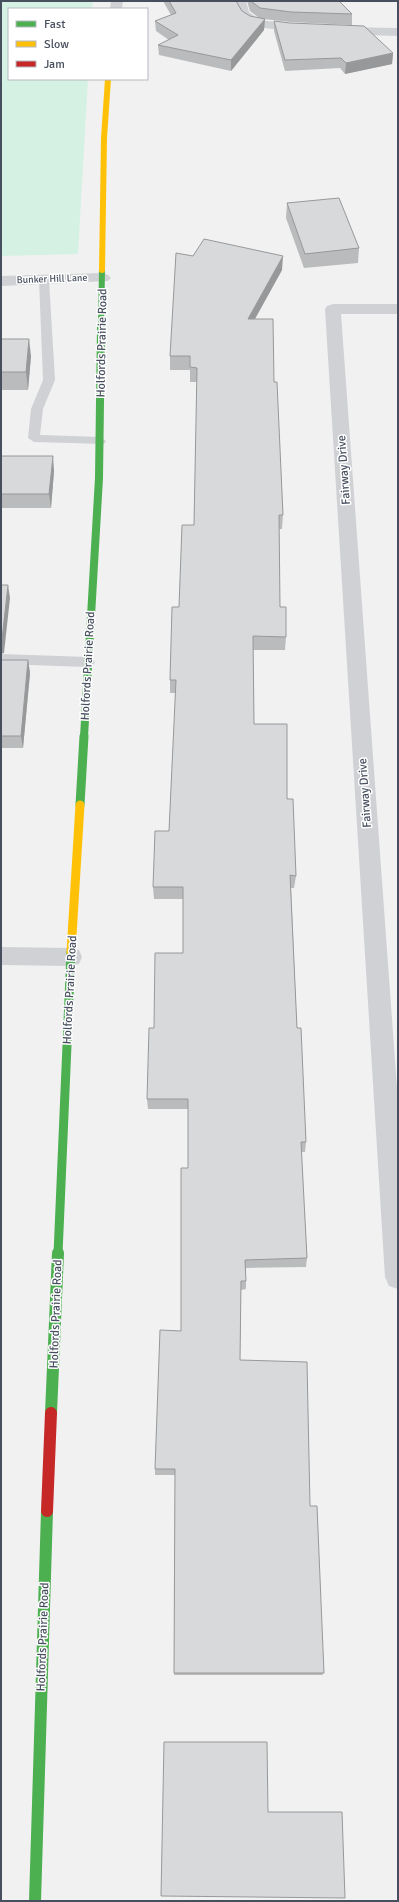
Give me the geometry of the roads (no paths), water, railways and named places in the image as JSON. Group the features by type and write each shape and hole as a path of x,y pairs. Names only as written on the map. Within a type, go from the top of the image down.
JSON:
{"street":[{"path":"240,1 243,14 255,23 313,30"},
{"path":"328,30 398,32"},
{"name":"Holfords Prairie Road","path":"35,1901 47,1509 71,957 100,442 104,138 108,80"},
{"name":"Bunker Hill Lane","path":"1,281 103,278"},
{"name":"Fairway Drive","path":"398,309 333,308 398,1277"},
{"path":"1,956 71,957"}],"lane":[{"path":"44,280 49,380 37,409 34,438 100,442"},
{"path":"1,659 88,662"}]}
